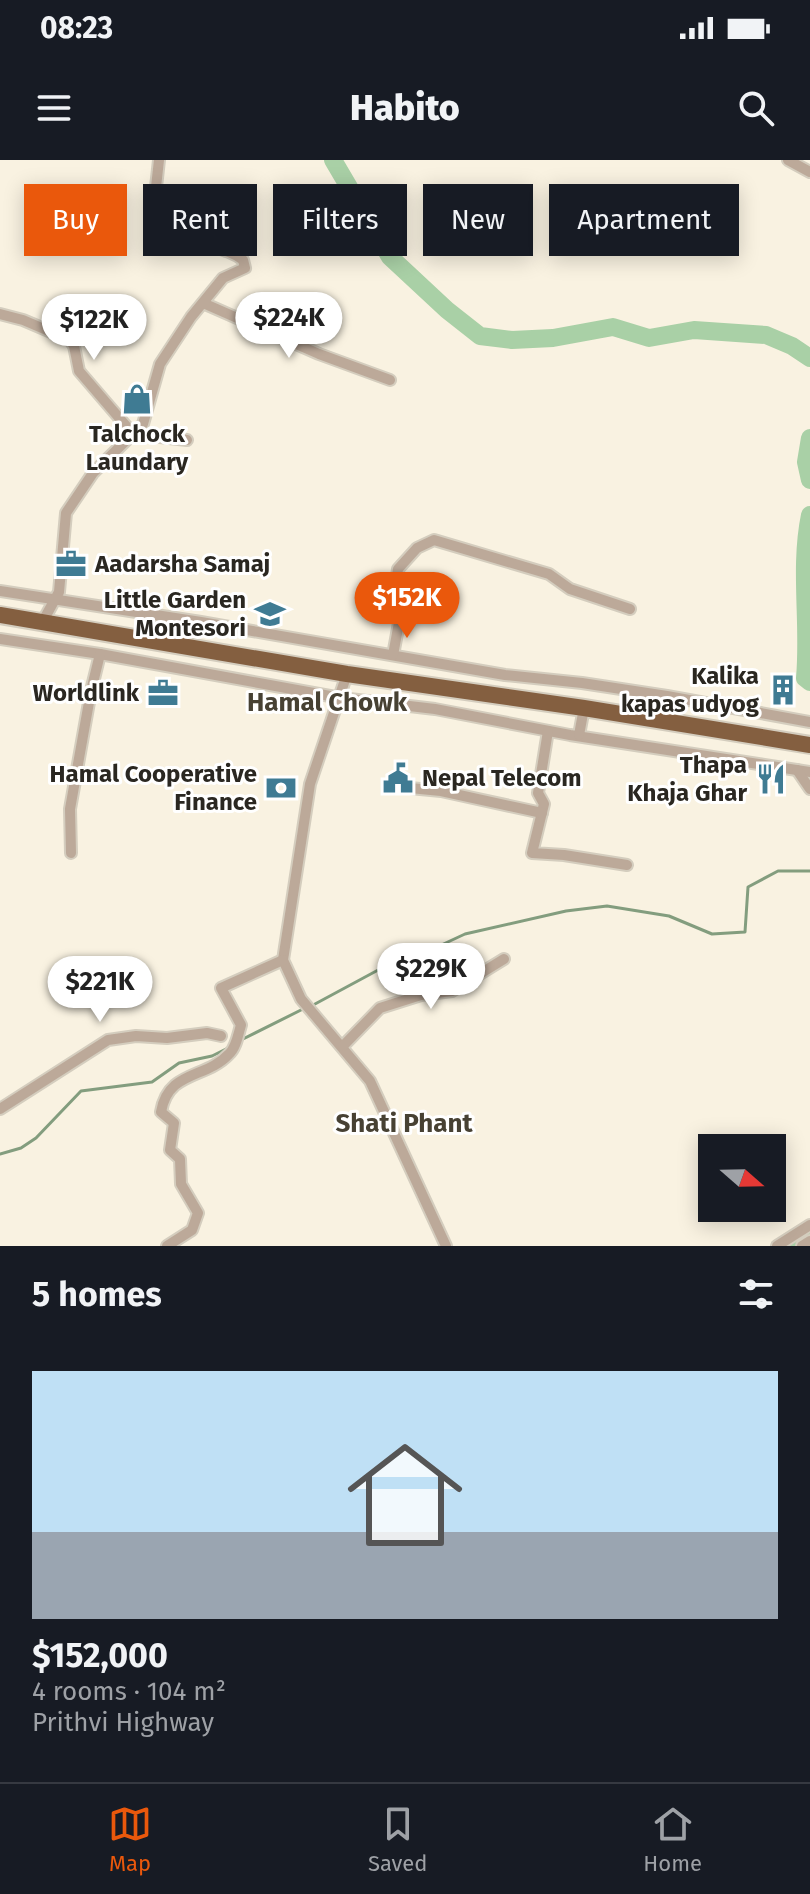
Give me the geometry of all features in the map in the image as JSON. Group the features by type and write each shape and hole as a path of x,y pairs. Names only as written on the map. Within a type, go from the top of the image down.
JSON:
{"highway":[{"path":"0,615 347,674 810,745"}],"street":[{"path":"43,621 59,592 66,513 93,473 143,424 160,364 203,303 223,278 245,268 243,260 232,251 195,241 181,233 155,196 159,160"},
{"path":"788,160 810,172"},
{"path":"203,303 319,354 390,380"},
{"path":"0,314 70,340 79,371 133,434 187,440"},
{"path":"393,655 401,612 394,595 398,569 417,548 434,540 549,574 570,589 630,609"},
{"path":"0,591 505,675 653,694 810,722"},
{"path":"0,639 341,698 435,709 548,731 810,772"},
{"path":"71,853 70,809 100,654"},
{"path":"347,674 310,784 283,960 301,999 370,1081 446,1246"},
{"path":"579,735 584,708"},
{"path":"548,731 538,793 544,804 532,853 627,865"},
{"path":"797,770 810,789"},
{"path":"410,788 441,791 542,813"},
{"path":"343,1046 380,1008 421,995 452,991 504,959"},
{"path":"167,1246 192,1230 198,1213 181,1184 180,1159 170,1150 174,1123 161,1112 163,1104 170,1089 183,1078 214,1067 232,1052 241,1025 221,988 283,960"},
{"path":"0,1109 108,1040 207,1033 221,1036"},
{"path":"777,1246 810,1225"},
{"path":"802,1246 810,1241"}],"waterway":[{"path":"333,160 390,257 480,336 512,340 553,338 613,327 649,338 694,330 766,335 810,358"},
{"path":"810,438 806,462 810,480"},
{"path":"810,515 805,576 805,678 810,682"},
{"path":"315,1004 393,962 422,954 465,934 566,911 607,906 669,916 712,934 745,932 748,887 778,871 810,871"},
{"path":"239,1041 303,1009"},
{"path":"0,1154 21,1148 36,1138 81,1091 152,1082 179,1063 212,1056 230,1047"},
{"path":"789,1246 810,1232"}],"place":[{"name":"Talchock Laundary","path":"137,399"},
{"name":"Aadarsha Samaj","path":"71,564"},
{"name":"Little Garden Montesori","path":"270,614"},
{"name":"Kalika kapas udyog","path":"783,690"},
{"name":"Worldlink","path":"163,693"},
{"name":"Nepal Telecom","path":"398,778"},
{"name":"Thapa Khaja Ghar","path":"771,779"},
{"name":"Hamal Cooperative Finance","path":"281,788"}],"district":[{"name":"Hamal Chowk","path":"327,702"},
{"name":"Shati Phant","path":"404,1123"}]}
